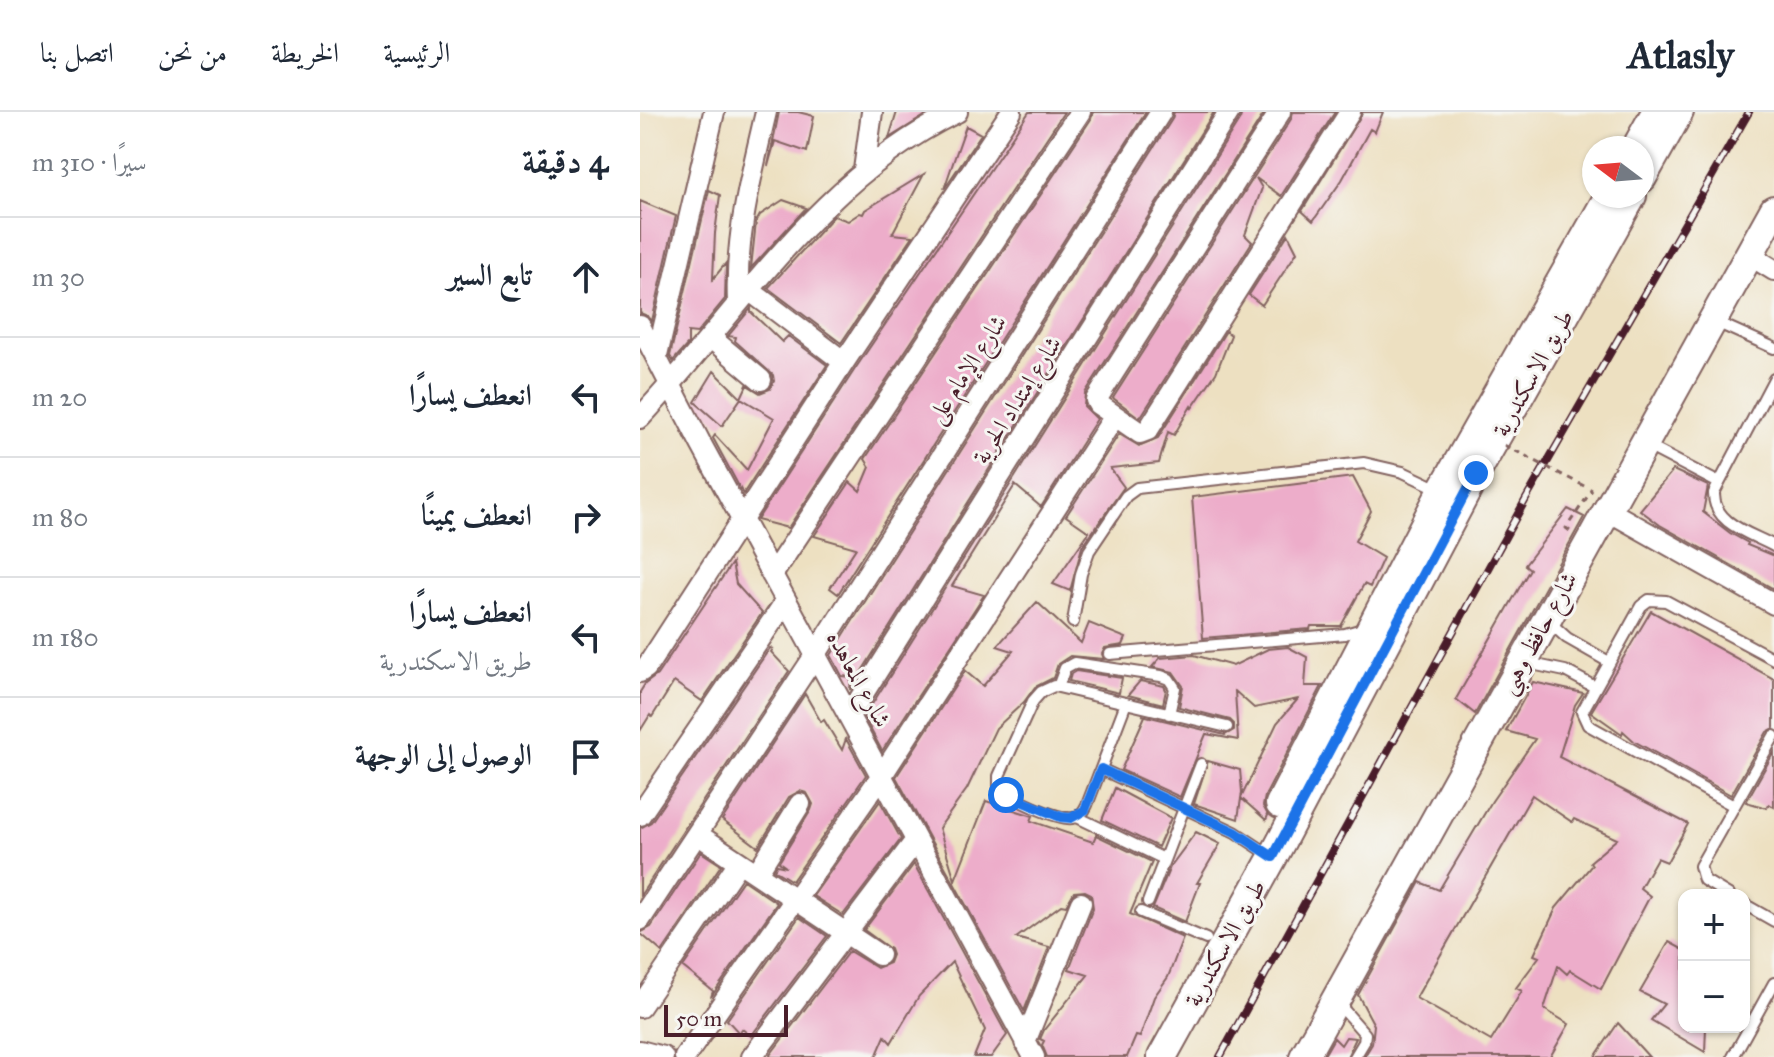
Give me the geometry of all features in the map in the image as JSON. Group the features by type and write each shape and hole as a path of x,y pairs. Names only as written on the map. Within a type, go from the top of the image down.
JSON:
{"main road":[{"path":"1643,136 1656,112"},
{"path":"1654,157 1679,112"},
{"name":"طريق الاسكندرية","path":"1398,600 1442,491 1602,208"},
{"name":"طريق الاسكندرية","path":"1162,1057 1381,630 1476,473 1625,208"},
{"name":"شارع حافظ وهبى","path":"1304,1057 1546,618 1599,500 1643,443 1774,210"},
{"name":"طريق الاسكندرية","path":"1142,1057 1206,939 1265,852"}],"street":[{"path":"657,356 714,112"},
{"path":"766,112 740,227 737,276 744,297 844,362"},
{"path":"864,170 872,112"},
{"path":"640,418 832,198 864,170 917,133 957,112"},
{"path":"991,112 999,132"},
{"path":"640,672 646,668 844,362 1011,112"},
{"path":"772,575 1080,112"},
{"name":"شارع الإمام على","path":"640,920 816,654 1161,112"},
{"name":"شارع إمتداد الحرية","path":"849,716 1229,112"},
{"path":"1280,112 1098,395 1098,404 1140,433 1148,430 1350,112"},
{"path":"1748,254 1774,270"},
{"name":"شارع المعاهده","path":"640,326 742,521 1030,1049"},
{"path":"711,338 761,380"},
{"path":"685,1057 882,775 1115,416"},
{"path":"1599,500 1774,604"},
{"path":"640,815 786,601"},
{"path":"757,873 800,804"},
{"path":"697,834 879,955"},
{"path":"752,1057 916,840"},
{"path":"640,1007 739,862"},
{"path":"1030,1049 1081,903"},
{"path":"640,1051 663,1057"}],"lane":[{"path":"1712,320 1774,348"},
{"path":"1774,379 1714,493 1713,505 1719,515 1774,546"},
{"path":"1643,443 1719,483"},
{"path":"1073,622 1081,574 1089,551 1126,496 1137,488 1364,463 1403,472 1442,491"},
{"path":"1734,806 1588,725 1582,712 1641,606 1654,599 1666,601 1774,659"},
{"path":"1546,618 1567,638 1609,662"},
{"path":"1110,654 1381,630"},
{"path":"1058,687 1065,668 1074,663 1161,676 1169,679 1175,688 1169,714"},
{"path":"1521,663 1565,671 1595,687"},
{"path":"1164,859 1077,817 1061,817 1006,795 999,787 998,782 1037,696 1047,688 1058,687 1227,727"},
{"path":"1077,817 1087,805 1126,703"},
{"path":"1719,889 1704,880 1700,866 1774,736"},
{"path":"1148,902 1201,764"},
{"path":"1101,769 1235,832 1265,852"},
{"path":"1750,907 1774,921"},
{"path":"1141,912 1206,939"},
{"path":"1733,1057 1774,983"},
{"path":"1336,1000 1365,1034 1355,1057"}],"path":[{"path":"1504,445 1599,500 1566,528"}],"building":[{"path":"779,112 814,116 807,152 775,141 768,166"},
{"path":"897,112 931,112 889,138"},
{"path":"1029,112 1064,112 788,528 757,520 855,369"},
{"path":"1093,112 1146,112 838,594 830,588 856,548 814,536 850,482 860,491 870,467 865,459"},
{"path":"1174,112 1214,112 850,690 851,677 842,676 831,655"},
{"path":"1242,112 1265,112 1085,393 1084,406 1097,419 1041,507 1015,485 952,586 984,595 882,751 864,717"},
{"path":"1293,112 1335,112 1281,196 1256,178 1262,188 1245,235 1252,242 1140,418 1113,398"},
{"path":"1363,112 1383,112 1375,132 1370,129 1342,180 1313,221 1302,211"},
{"path":"966,126 981,134 944,189 955,157"},
{"path":"924,174 892,234 913,236 841,343 768,288 834,216 848,221 863,214"},
{"path":"709,190 720,195 713,279 726,263 725,299 697,333 688,332 688,344 673,361 670,356"},
{"path":"783,200 806,208 751,268 756,222 760,215"},
{"path":"640,201 676,216 652,321 640,313"},
{"path":"1288,234 1297,252 1262,305 1249,295"},
{"path":"751,308 751,312 782,342 788,336 827,365 743,494 713,438 715,435 747,470 774,418 741,398 747,385 760,393 770,389 773,375 735,341 736,337 728,336"},
{"path":"1226,331 1231,335 1216,373 1174,435 1168,432 1159,463 1110,468 1124,487 1082,547 1070,591 1053,584 1089,532 1066,516 1119,434 1139,446 1158,438"},
{"path":"714,371 741,398 722,426 695,402"},
{"path":"1673,470 1708,486 1703,512 1747,545 1774,556 1774,589 1660,525 1640,510"},
{"path":"1353,477 1371,511 1355,541 1383,558 1370,587 1364,584 1341,626 1311,626 1310,629 1203,638 1192,497"},
{"path":"1568,509 1584,517 1475,714 1456,699 1530,569 1525,565"},
{"path":"732,563 736,584 762,613 702,701 674,682 640,731 640,692 657,675"},
{"path":"1037,602 1081,643 1089,623 1126,638 1123,645 1105,648 1102,654 1104,659 1070,656 1058,664 1053,678 1035,687 996,728 967,789 939,828 955,880 986,801 1033,816 1031,821 1093,842 1096,835 1152,862 1130,914 1183,938 1168,977 1154,997 1140,1037 1136,1036 1127,1057 1047,1057 1042,1045 1044,1041 1040,1039 1088,975 1069,969 1093,908 1091,894 1074,892 1066,906 1061,905 1016,938 1049,947 1024,1011 896,777 965,671 983,686 1013,651 997,646"},
{"path":"1651,611 1774,679 1774,728 1767,732 1731,795 1634,741 1623,731 1622,734 1591,712"},
{"path":"1288,647 1307,657 1305,686 1322,686 1265,796 1263,806 1268,815 1266,820 1241,798 1277,723 1298,699 1254,708 1235,691 1238,740 1206,734 1180,797 1121,770 1145,716 1142,715 1225,735 1234,730 1230,720 1179,707 1183,686 1173,672 1152,667 1160,658 1194,655 1233,666 1268,649"},
{"path":"770,648 789,671 640,896 640,828 651,822"},
{"path":"1076,671 1122,678 1119,693 1069,681"},
{"path":"1140,681 1164,686 1163,704 1128,695"},
{"path":"1533,682 1583,693 1575,705 1559,757 1688,824 1667,862 1657,858 1640,888 1650,896 1601,989 1570,970 1567,974 1558,966 1544,1009 1569,1024 1550,1057 1364,1057 1372,1044 1374,1025 1358,995 1420,882 1439,890 1492,801 1535,739 1506,731","holes":["1532,795 1572,822 1574,819 1617,839 1590,862 1592,865 1556,908 1534,955 1539,957 1516,988 1522,991 1491,1041 1416,998"]},
{"path":"805,694 842,750 846,739 866,775 792,881 774,870 777,865 786,867 779,862 811,810 813,804 807,793 800,791 789,797 758,847 722,820"},
{"path":"1774,752 1774,807 1746,802"},
{"path":"1208,761 1240,770 1242,792 1238,819 1194,804"},
{"path":"1115,788 1171,818 1158,847 1102,820"},
{"path":"880,801 901,839 843,915 813,896"},
{"path":"1196,832 1220,844 1197,883 1200,883 1185,922 1153,908 1170,867"},
{"path":"701,852 721,865 662,952 640,933 651,927"},
{"path":"914,864 1007,1035 991,1057 974,1057 985,1030 952,962 919,996 891,1043 885,1036 876,1057 771,1057 849,951 877,968 889,963 892,955 890,949 864,930"},
{"path":"743,880 777,903 711,997 713,991 683,967"},
{"path":"799,917 827,936 751,1036 742,1029 739,1033 727,1020"},
{"path":"1669,942 1678,947 1678,1033 1706,1033 1705,1052 1651,1020 1664,1004 1640,992"},
{"path":"1618,1023 1629,1035 1649,1057 1595,1057"},
{"path":"1346,1037 1356,1038 1347,1057 1323,1057 1334,1038 1341,1045"}],"railway":[{"path":"1220,1057 1526,499 1749,112"}],"route":[{"path":"1006,795 1061,817 1077,817 1085,810 1101,769 1235,832 1273,857 1476,473"}]}
